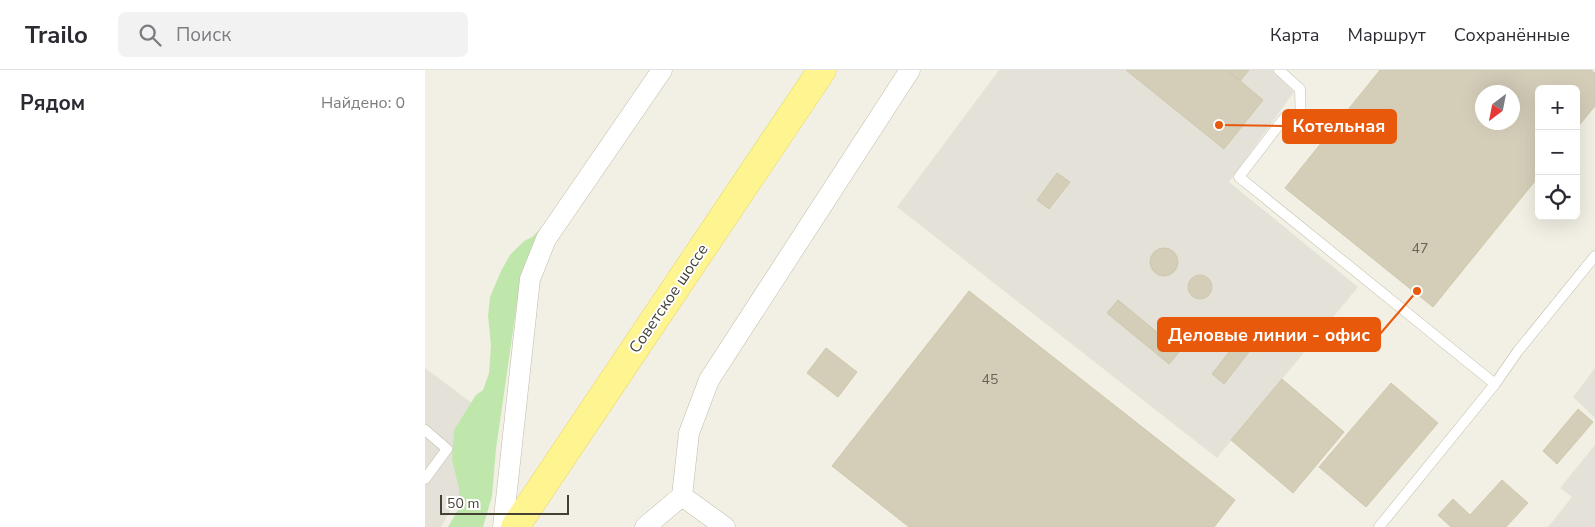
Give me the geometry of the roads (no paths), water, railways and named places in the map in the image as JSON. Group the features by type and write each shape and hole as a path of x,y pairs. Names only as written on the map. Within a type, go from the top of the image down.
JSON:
{"main road":[{"name":"Советское шоссе","path":"515,527 822,70"}],"street":[{"path":"503,527 530,279 547,239 662,70"},
{"path":"645,527 682,496 689,433 709,380 910,70"},
{"path":"682,496 721,526"}],"lane":[{"path":"1279,70 1300,88 1301,126"},
{"path":"1285,117 1239,177 1495,384"},
{"path":"1379,527 1495,384 1518,351 1595,256"},
{"path":"425,430 447,449 425,479"}],"place":[{"name":"Котельная","path":"1219,125"},
{"name":"Деловые линии - офис","path":"1417,291"}]}
